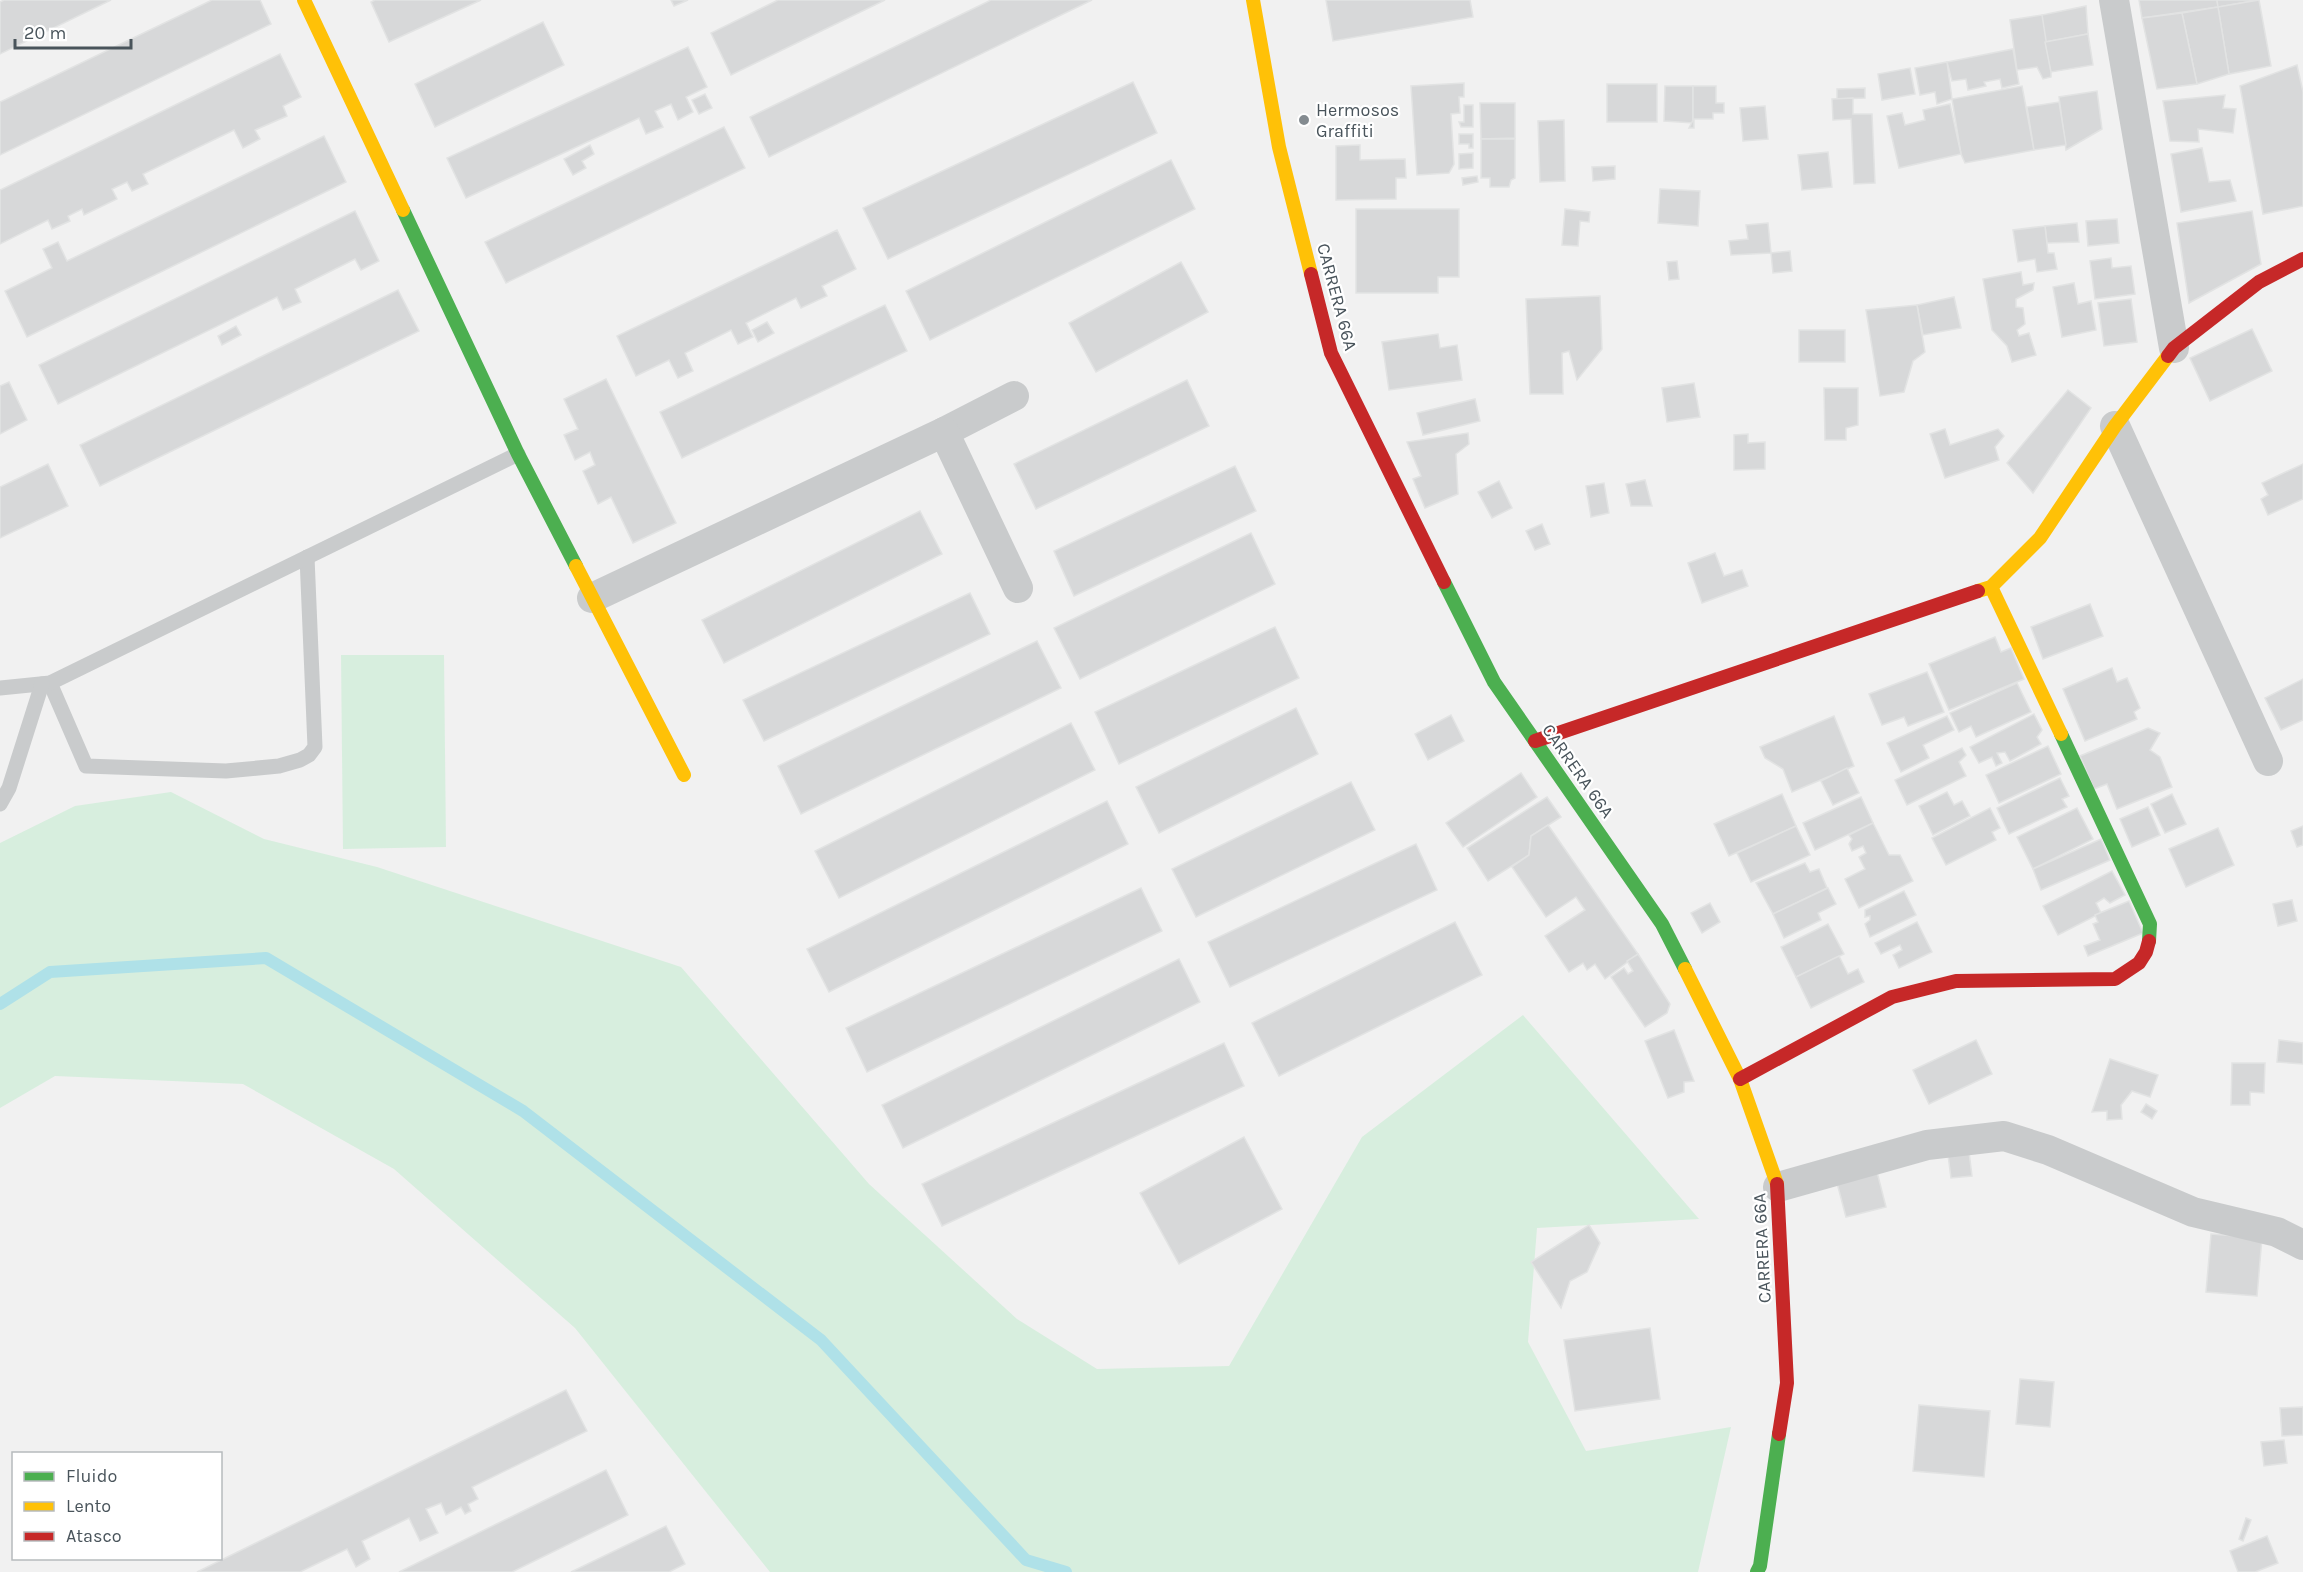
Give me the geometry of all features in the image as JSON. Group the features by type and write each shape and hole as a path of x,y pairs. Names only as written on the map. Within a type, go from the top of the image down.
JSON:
{"street":[{"path":"304,0 518,454 684,775"},
{"name":"CARRERA 66A","path":"1253,0 1279,147 1331,353 1494,682 1662,924 1740,1079 1778,1187 1787,1383 1760,1566 1757,1572"},
{"path":"2114,0 2174,348"},
{"path":"1535,741 1991,587 2040,538 2115,426 2174,348 2259,282 2303,259"},
{"path":"592,598 944,432 1014,396"},
{"path":"2115,426 2268,761"},
{"path":"944,432 1018,588"},
{"path":"1740,1079 1892,997 1956,981 2115,979 2137,967 2150,944 2150,924 1991,587"},
{"path":"1778,1187 1927,1145 2004,1136 2048,1150 2193,1212 2277,1232 2303,1245"}],"lane":[{"path":"0,688 46,683 518,454"},
{"path":"46,683 86,766 226,771 279,766 300,760 309,755 315,747 307,557"},
{"path":"0,804 9,788 46,683"}],"green space":[{"path":"341,655 444,655 446,847 343,849"},
{"path":"171,792 264,839 377,867 681,967 869,1184 1017,1319 1097,1369 1229,1366 1362,1137 1523,1015 1699,1219 1537,1228 1528,1342 1586,1451 1731,1427 1698,1572 770,1572 575,1328 394,1169 243,1084 55,1076 0,1108 0,843 75,806"}],"building":[{"path":"4,0 111,0 0,54 0,2"},
{"path":"212,0 260,0 271,24 0,155 0,102"},
{"path":"375,0 481,0 389,42 371,2"},
{"path":"671,0 688,0 674,6"},
{"path":"778,0 885,0 731,75 711,33"},
{"path":"991,0 1092,0 769,157 750,117"},
{"path":"1326,0 1470,0 1473,17 1333,41"},
{"path":"2139,0 2217,0 2218,7 2142,18"},
{"path":"2217,0 2258,0 2218,7"},
{"path":"2259,0 2271,66 2229,74 2218,7"},
{"path":"2086,6 2088,34 2045,42 2042,15"},
{"path":"2218,7 2229,74 2197,84 2182,13"},
{"path":"2182,13 2197,84 2157,89 2142,18"},
{"path":"2042,15 2051,72 2051,77 2043,79 2037,67 2017,70 2010,20"},
{"path":"543,22 564,65 435,127 415,84"},
{"path":"2088,34 2093,65 2051,72 2045,42"},
{"path":"688,47 707,87 686,97 693,112 678,120 671,104 655,111 663,127 646,134 639,118 466,198 447,158"},
{"path":"2013,49 2019,84 2002,88 2000,79 1984,82 1986,86 1968,90 1966,79 1952,81 1947,62"},
{"path":"280,54 301,97 283,106 287,116 255,130 260,139 243,148 234,130 143,174 148,184 132,191 127,182 112,189 117,199 84,215 82,209 68,216 70,221 52,229 48,220 0,244 0,190"},
{"path":"1947,62 1952,99 1937,104 1935,92 1920,95 1915,68"},
{"path":"2297,65 2303,92 2303,206 2263,214 2240,86"},
{"path":"1910,68 1915,94 1882,100 1878,74"},
{"path":"1133,82 1157,133 888,259 863,208"},
{"path":"1464,83 1464,97 1459,97 1460,113 1451,114 1454,164 1449,173 1417,175 1411,86"},
{"path":"1607,84 1657,84 1657,122 1607,122"},
{"path":"1665,86 1693,86 1693,123 1664,121"},
{"path":"1693,86 1716,86 1716,103 1724,103 1724,113 1713,113 1713,119 1694,119 1694,128 1689,128 1693,120"},
{"path":"2022,86 2034,150 1965,163 1961,154 1952,99"},
{"path":"1865,88 1865,98 1837,99 1837,89"},
{"path":"2097,91 2102,129 2066,150 2059,97"},
{"path":"705,94 712,108 699,114 692,100"},
{"path":"2225,95 2223,108 2236,109 2233,133 2198,129 2199,142 2170,141 2163,101"},
{"path":"1853,98 1853,114 1872,114 1875,183 1854,184 1851,119 1833,120 1832,99"},
{"path":"2059,102 2066,145 2034,150 2027,107"},
{"path":"1480,103 1515,103 1515,138 1481,139"},
{"path":"1950,104 1961,154 1899,168 1887,116 1902,113 1905,125 1925,120 1923,110"},
{"path":"1464,105 1473,105 1473,127 1461,127 1459,122 1464,122"},
{"path":"1765,106 1768,139 1743,141 1740,108"},
{"path":"1564,120 1565,181 1540,182 1538,121"},
{"path":"724,127 745,168 506,283 485,242"},
{"path":"1459,134 1473,134 1473,148 1469,148 1469,144 1459,144"},
{"path":"324,136 346,182 27,337 5,291 52,268 43,249 58,242 67,261"},
{"path":"1481,139 1515,139 1515,178 1511,180 1509,187 1490,187 1490,178 1481,178"},
{"path":"590,145 594,154 582,161 586,168 573,175 564,159"},
{"path":"1360,145 1360,160 1405,159 1406,178 1396,178 1396,199 1336,200 1336,146"},
{"path":"2202,148 2209,182 2230,180 2236,201 2181,212 2171,154"},
{"path":"1828,152 1832,187 1802,190 1798,155"},
{"path":"1473,153 1473,168 1459,169 1459,154"},
{"path":"1171,160 1195,209 930,340 906,291"},
{"path":"1615,166 1615,179 1593,181 1592,167"},
{"path":"1477,176 1478,182 1463,185 1462,178"},
{"path":"1660,189 1700,191 1698,226 1658,223"},
{"path":"1356,209 1459,209 1459,277 1438,277 1438,293 1356,293"},
{"path":"1565,209 1590,212 1589,222 1580,221 1578,246 1562,245"},
{"path":"355,211 379,261 361,270 355,259 295,289 301,302 283,310 277,297 58,404 39,365"},
{"path":"2252,211 2261,264 2189,303 2177,223"},
{"path":"2117,219 2119,243 2088,246 2086,221"},
{"path":"1768,223 1771,253 1731,255 1729,241 1748,239 1746,225"},
{"path":"2077,223 2079,242 2047,243 2045,226"},
{"path":"2045,226 2048,253 2054,253 2057,269 2037,272 2035,259 2018,262 2013,230"},
{"path":"837,230 856,269 822,286 827,296 801,308 796,298 746,323 753,337 738,344 731,330 685,353 693,371 678,378 669,360 636,376 617,336"},
{"path":"1790,251 1792,271 1773,273 1771,253"},
{"path":"2111,258 2112,268 2131,266 2135,294 2095,299 2090,261"},
{"path":"1677,261 1679,279 1669,280 1667,262"},
{"path":"1181,262 1208,312 1096,372 1069,323"},
{"path":"2021,272 2023,285 2034,283 2033,290 2016,299 2016,307 2023,308 2025,324 2017,330 2019,336 2029,333 2036,355 2012,362 2007,346 1992,330 1983,279"},
{"path":"2074,283 2078,304 2091,301 2096,330 2062,337 2053,287"},
{"path":"398,290 419,331 100,486 80,445"},
{"path":"1600,296 1602,349 1577,380 1569,351 1562,353 1563,394 1530,394 1526,299"},
{"path":"1954,297 1961,328 1923,335 1917,305"},
{"path":"2131,299 2137,342 2104,346 2098,303"},
{"path":"885,305 907,351 682,458 660,412"},
{"path":"1917,305 1925,352 1913,361 1904,392 1880,396 1866,310"},
{"path":"767,322 774,333 758,342 752,330"},
{"path":"236,326 241,335 222,345 218,336"},
{"path":"2252,329 2272,371 2210,401 2190,358"},
{"path":"1799,330 1845,330 1845,362 1799,362"},
{"path":"1438,334 1440,348 1457,345 1462,380 1389,390 1382,342"},
{"path":"606,379 676,523 633,543 611,497 598,504 583,471 595,465 590,452 575,460 564,435 578,429 564,399"},
{"path":"1187,380 1209,426 1036,509 1014,464"},
{"path":"9,382 27,420 0,434 0,386"},
{"path":"1694,383 1700,417 1667,422 1662,388"},
{"path":"1824,388 1858,388 1858,425 1846,428 1846,440 1825,440"},
{"path":"2068,390 2091,408 2033,493 2007,463"},
{"path":"1475,399 1480,421 1423,435 1417,413"},
{"path":"1945,429 1950,445 1998,429 2004,436 1995,447 1999,460 1945,478 1930,434"},
{"path":"1468,433 1469,444 1456,454 1458,494 1425,508 1413,479 1421,476 1407,442"},
{"path":"1748,434 1748,443 1765,442 1765,469 1734,470 1734,435"},
{"path":"48,464 68,506 0,538 0,487"},
{"path":"2303,464 2303,499 2268,515 2261,499 2268,495 2262,483"},
{"path":"1235,466 1256,511 1074,596 1054,551"},
{"path":"1645,480 1652,506 1631,506 1626,484"},
{"path":"1499,481 1512,508 1492,518 1478,492"},
{"path":"1604,483 1609,513 1591,517 1586,486"},
{"path":"920,511 942,554 724,663 702,620"},
{"path":"1542,524 1550,544 1535,550 1526,531"},
{"path":"1251,533 1275,584 1080,679 1054,628"},
{"path":"1715,553 1724,576 1742,570 1748,586 1702,603 1688,563"},
{"path":"970,593 990,634 764,741 743,700"},
{"path":"2090,604 2103,636 2043,659 2031,627"},
{"path":"1275,627 1299,678 1119,764 1095,712"},
{"path":"1995,637 2001,652 2011,648 2024,679 1949,710 1929,664"},
{"path":"1037,641 1061,688 801,814 778,766"},
{"path":"2112,668 2117,682 2127,678 2140,708 2134,712 2137,719 2085,741 2063,689"},
{"path":"1927,672 1944,712 1908,726 1904,717 1882,725 1869,694"},
{"path":"2303,679 2303,720 2281,730 2265,698"},
{"path":"2017,683 2031,712 1976,737 1971,726 1959,732 1950,713"},
{"path":"1296,708 1318,754 1159,833 1136,787"},
{"path":"2034,714 2042,730 2037,737 2041,744 2010,761 2005,752 1997,753 2002,763 1996,766 1992,757 1979,763 1970,747"},
{"path":"1451,715 1464,741 1428,760 1415,734"},
{"path":"1834,716 1854,766 1792,792 1783,769 1765,758 1760,747"},
{"path":"1947,716 1954,730 1923,745 1929,758 1901,772 1887,743"},
{"path":"1071,723 1095,770 839,898 815,851"},
{"path":"2148,728 2160,733 2150,750 2160,757 2172,787 2117,809 2107,784 2094,789 2080,756"},
{"path":"2048,746 2061,774 1999,803 1986,775"},
{"path":"1962,748 1966,755 1959,762 1966,776 1907,805 1895,780"},
{"path":"1847,768 1859,793 1833,805 1821,781"},
{"path":"1521,773 1537,797 1463,847 1446,823"},
{"path":"2060,778 2069,796 2062,799 2067,807 2009,834 1997,808"},
{"path":"1351,782 1375,830 1196,917 1172,869"},
{"path":"1947,792 1954,805 1962,801 1970,816 1933,835 1919,806"},
{"path":"1782,794 1796,826 1729,856 1714,824"},
{"path":"2172,794 2186,824 2165,833 2151,804"},
{"path":"1547,797 1561,817 1531,836 1529,855 1488,881 1467,848"},
{"path":"1861,797 1873,823 1815,850 1803,823"},
{"path":"1107,801 1128,844 829,992 807,949"},
{"path":"2148,807 2160,835 2132,847 2120,819"},
{"path":"1990,808 2000,828 1992,832 1996,840 1946,865 1932,838"},
{"path":"2077,808 2093,839 2033,869 2017,837"},
{"path":"1873,823 1889,855 1900,855 1913,881 1859,908 1845,879 1865,869 1859,857 1866,853 1863,846 1852,851 1849,844 1852,839 1849,835"},
{"path":"1548,825 1638,954 1605,979 1595,964 1587,970 1583,963 1569,972 1545,936 1585,910 1576,897 1546,917 1512,867 1529,855 1531,836"},
{"path":"1796,826 1810,855 1751,882 1737,853"},
{"path":"2303,826 2303,845 2297,847 2291,831"},
{"path":"2218,828 2234,865 2186,887 2169,849"},
{"path":"2101,839 2110,860 2041,890 2033,869"},
{"path":"1416,844 1437,890 1230,987 1208,942"},
{"path":"1805,863 1810,872 1819,869 1827,888 1773,914 1756,883"},
{"path":"2112,871 2125,895 2110,903 2104,898 2096,903 2101,913 2058,935 2043,906"},
{"path":"1141,888 1162,931 867,1072 846,1028"},
{"path":"1828,888 1836,904 1818,913 1821,920 1784,938 1773,914"},
{"path":"1904,891 1916,915 1870,937 1865,924 1870,920 1870,916 1865,917 1865,910"},
{"path":"2292,900 2297,921 2278,926 2273,904"},
{"path":"2129,901 2143,933 2088,956 2084,946 2100,940 2093,924 2098,922 2095,915"},
{"path":"1710,903 1720,922 1702,933 1691,913"},
{"path":"1455,922 1482,975 1279,1076 1252,1023"},
{"path":"1917,922 1932,952 1899,968 1893,955 1902,950 1900,945 1881,954 1875,943"},
{"path":"1828,924 1844,954 1796,977 1781,947"},
{"path":"1638,954 1670,1004 1667,1013 1645,1027 1611,977 1624,968 1628,974 1633,971 1627,961"},
{"path":"1839,956 1848,974 1858,969 1864,982 1811,1008 1796,977"},
{"path":"1179,959 1200,1002 903,1148 882,1105"},
{"path":"1674,1030 1694,1081 1684,1082 1684,1092 1668,1098 1645,1041"},
{"path":"1976,1040 1992,1074 1929,1104 1913,1070"},
{"path":"2279,1040 2303,1043 2303,1064 2277,1062"},
{"path":"1224,1043 1244,1086 942,1226 922,1184"},
{"path":"2110,1059 2158,1075 2150,1097 2132,1091 2121,1105 2122,1119 2107,1120 2107,1111 2092,1112"},
{"path":"2232,1063 2265,1063 2264,1093 2250,1092 2250,1105 2231,1105"},
{"path":"2146,1104 2157,1111 2152,1119 2141,1112"},
{"path":"1244,1137 1282,1209 1179,1264 1140,1193"},
{"path":"1969,1152 1972,1176 1951,1178 1948,1155"},
{"path":"1877,1172 1886,1207 1846,1217 1837,1183"},
{"path":"1589,1225 1600,1243 1587,1272 1570,1281 1561,1308 1531,1262"},
{"path":"2211,1234 2262,1238 2257,1296 2206,1292"},
{"path":"1650,1328 1660,1399 1575,1411 1564,1340"},
{"path":"2020,1379 2054,1382 2050,1427 2016,1424"},
{"path":"566,1390 587,1431 472,1487 478,1499 468,1504 471,1511 465,1514 461,1507 446,1515 441,1503 426,1509 438,1533 420,1541 409,1518 362,1541 370,1559 356,1567 347,1549 300,1572 197,1572"},
{"path":"1919,1405 1990,1411 1984,1477 1913,1471"},
{"path":"2303,1407 2303,1435 2282,1436 2280,1408"},
{"path":"2284,1440 2287,1463 2264,1466 2261,1442"},
{"path":"606,1470 628,1515 512,1572 399,1572"},
{"path":"2246,1518 2251,1520 2243,1541 2239,1539"},
{"path":"666,1526 685,1564 669,1572 571,1572"},
{"path":"2267,1536 2278,1563 2255,1572 2238,1572 2230,1551"}],"waterway":[{"path":"0,1004 50,972 266,958 523,1111 821,1340 1026,1560 1066,1572"}],"traffic: fast":[{"path":"403,210 518,454 576,566"},
{"path":"1444,582 1494,682 1662,924 1685,969"},
{"path":"2061,734 2150,924 2149,941"},
{"path":"1757,1572 1760,1566 1779,1434"}],"traffic: slow":[{"path":"304,0 403,210"},
{"path":"1253,0 1279,147 1311,274"},
{"path":"1978,591 1991,587 2040,538 2115,426 2168,356"},
{"path":"576,566 684,775"},
{"path":"1991,587 2061,734"},
{"path":"1685,969 1740,1079 1777,1184"}],"traffic: jam":[{"path":"2168,356 2174,348 2259,282 2303,259"},
{"path":"1311,274 1331,353 1444,582"},
{"path":"1535,741 1978,591"},
{"path":"1740,1079 1892,997 1956,981 2115,979 2139,963 2146,952 2149,941"},
{"path":"1777,1184 1787,1383 1779,1434"}],"place":[{"name":"Hermosos Graffiti","path":"1304,120"}]}
